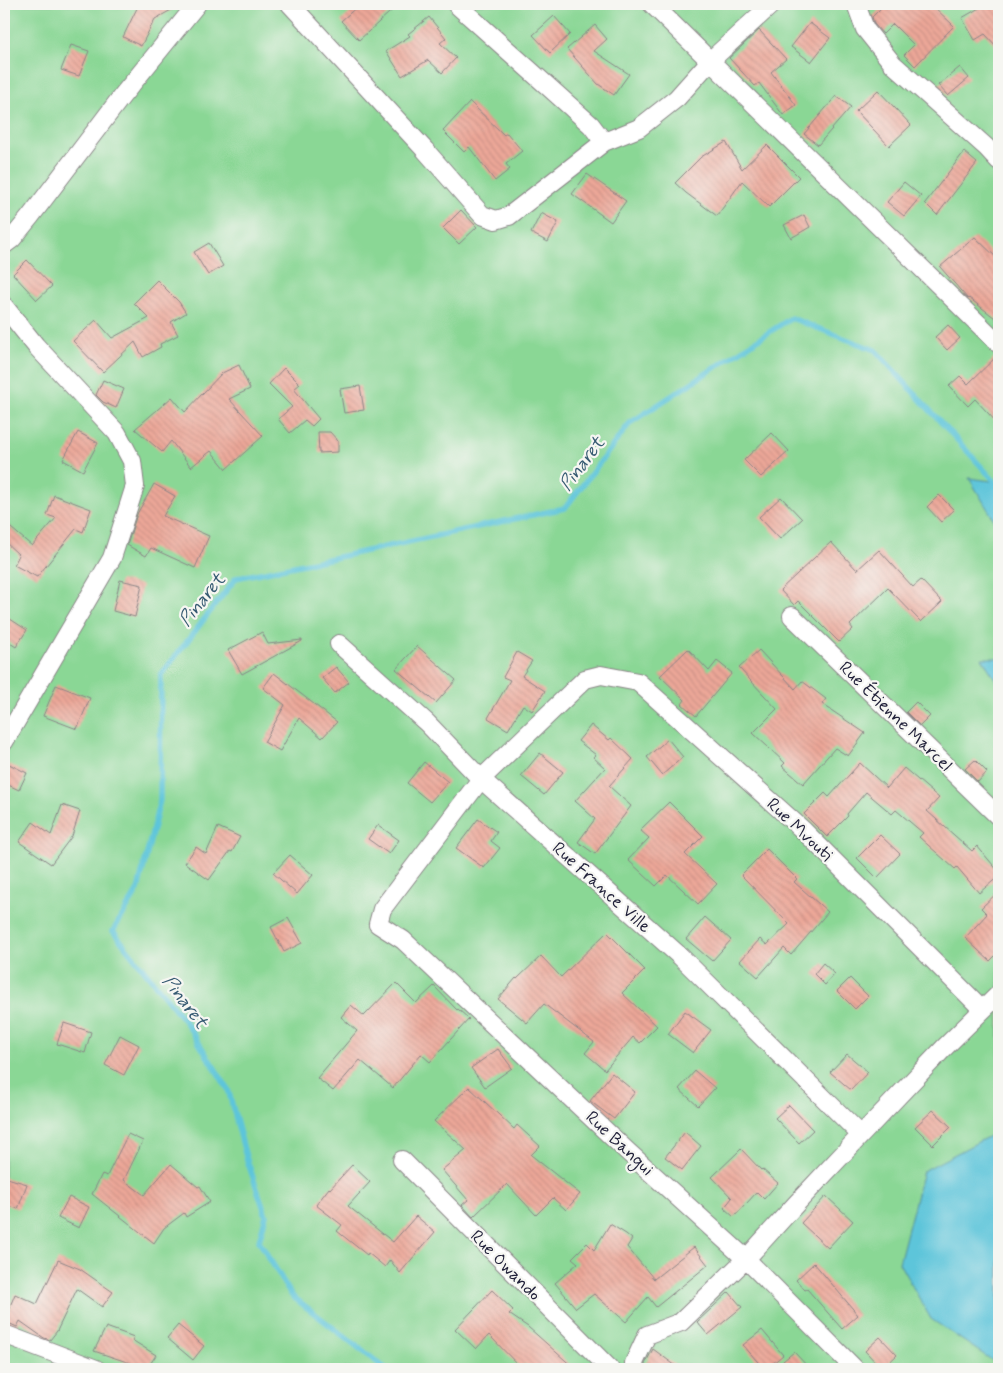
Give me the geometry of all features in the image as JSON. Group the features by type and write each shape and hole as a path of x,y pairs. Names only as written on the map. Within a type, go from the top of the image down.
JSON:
{"street":[{"path":"4,245 12,239 122,96 197,4"},
{"path":"290,4 419,143 482,215 496,220 509,216 604,142 639,128 677,98 710,61 772,4"},
{"path":"456,4 591,125 604,142"},
{"path":"652,4 999,344"},
{"path":"856,4 865,29 893,64 999,160"},
{"path":"4,306 36,346 117,433 132,461 135,486 112,558 4,742"},
{"name":"Rue Étienne Marcel","path":"792,616 999,817"},
{"name":"Rue France Ville","path":"339,644 427,723 481,780 681,957 861,1135"},
{"name":"Rue Mvouti","path":"481,780 585,679 601,674 638,682 804,831 983,1010"},
{"name":"Rue Bangui","path":"481,780 382,909 378,924 403,940 746,1259 855,1369"},
{"path":"635,1369 634,1363 647,1335 680,1322 746,1259 861,1135 999,994"},
{"name":"Rue Owando","path":"402,1160 610,1369"},
{"path":"4,1334 96,1369"}],"green space":[{"path":"4,4 999,4 999,1369 4,1369"}],"water":[{"path":"969,478 999,482 999,528"},
{"path":"982,658 999,658 999,685"},
{"path":"999,1131 999,1365 931,1319 899,1263 923,1171"}],"building":[{"path":"139,4 182,4 155,19 141,46 123,37"},
{"path":"360,4 399,4 359,40 341,21"},
{"path":"885,4 931,4 954,26 915,66 904,55 914,45 893,24 883,34 874,24 872,17"},
{"path":"986,4 999,4 999,49 985,34 975,40 962,18"},
{"path":"554,16 570,34 550,53 533,35"},
{"path":"429,17 446,38 440,43 456,58 442,73 428,60 402,76 386,51 410,36 408,34"},
{"path":"810,23 830,38 811,62 791,47"},
{"path":"595,25 607,39 594,51 629,74 614,95 598,84 567,49"},
{"path":"759,30 786,59 771,72 796,105 783,115 759,83 755,86 729,58"},
{"path":"71,45 89,51 79,76 61,70"},
{"path":"960,67 969,78 948,96 938,85"},
{"path":"878,90 911,125 889,146 856,111"},
{"path":"836,96 851,107 818,145 804,134"},
{"path":"470,102 504,135 507,133 522,151 506,164 510,169 495,181 469,147 464,152 443,131"},
{"path":"726,142 742,169 767,145 799,177 769,207 742,181 717,216 675,183 701,157"},
{"path":"964,152 977,163 937,215 925,203"},
{"path":"587,174 626,201 611,222 572,194"},
{"path":"904,182 921,196 904,216 887,202"},
{"path":"461,210 477,227 459,244 443,228"},
{"path":"541,213 558,222 548,242 531,233"},
{"path":"804,215 810,227 791,238 784,225"},
{"path":"975,237 999,260 999,321 968,299 940,267"},
{"path":"209,243 223,266 208,275 194,252"},
{"path":"27,260 52,286 37,300 13,274"},
{"path":"157,280 179,302 186,313 171,322 178,335 160,344 161,347 143,357 135,342 103,372 73,341 96,320 112,338 149,318 134,303"},
{"path":"948,325 960,338 947,350 935,337"},
{"path":"999,354 999,425 975,399 968,406 949,386 960,376 968,384"},
{"path":"239,365 250,389 229,399 263,436 226,469 211,451 191,467 171,441 162,452 135,429 172,397 185,412 222,373"},
{"path":"284,368 300,384 294,389 319,419 312,426 305,420 290,433 278,419 292,407 269,384"},
{"path":"103,380 124,389 116,408 103,402 96,395"},
{"path":"360,386 364,410 344,413 340,389"},
{"path":"78,432 98,443 83,471 63,460"},
{"path":"318,432 330,432 338,441 338,452 319,453"},
{"path":"772,433 789,451 761,477 744,460"},
{"path":"154,484 175,496 163,516 209,536 195,568 151,548 146,556 127,545 137,514"},
{"path":"54,495 91,509 83,532 76,529 37,577 14,565 19,555 4,541 4,522 32,546 56,518 47,515"},
{"path":"939,495 954,510 941,522 927,507"},
{"path":"781,497 802,519 780,539 759,517"},
{"path":"831,542 857,570 879,550 913,587 921,580 942,602 921,622 888,588 850,625 853,629 839,642 798,601 794,605 780,590"},
{"path":"120,580 142,585 135,617 113,611"},
{"path":"4,615 27,630 16,647 4,639"},
{"path":"262,632 268,644 302,641 242,674 228,650"},
{"path":"417,646 456,680 436,703 396,669"},
{"path":"688,649 709,671 717,661 732,673 696,716 682,704 685,700 660,676"},
{"path":"759,650 795,689 802,681 826,699 822,704 865,733 848,756 835,748 803,784 782,766 785,763 753,733 777,709 739,668"},
{"path":"517,652 532,661 522,676 545,691 532,711 523,705 508,730 488,718 510,680 503,677"},
{"path":"336,667 349,682 335,693 322,678"},
{"path":"274,673 337,722 322,738 299,718 280,751 264,742 285,705 263,688"},
{"path":"56,685 90,698 77,729 43,716"},
{"path":"916,702 930,716 920,726 906,712"},
{"path":"591,725 609,740 611,738 633,759 609,786 631,806 595,854 578,842 595,819 575,801 605,768 593,757 596,755 578,741"},
{"path":"668,739 683,757 662,775 647,757"},
{"path":"540,753 563,772 544,795 521,776"},
{"path":"975,760 987,772 978,782 965,769"},
{"path":"424,762 448,782 430,802 407,783"},
{"path":"860,763 887,788 904,768 939,798 927,811 972,851 977,846 999,872 999,876 979,893 957,867 955,869 919,837 923,833 896,810 892,814 866,792 847,814 848,816 827,837 804,814 825,793 829,797"},
{"path":"9,764 27,773 19,790 4,783 4,774"},
{"path":"669,802 703,836 685,854 717,884 698,904 667,875 656,886 628,860 649,838 640,830"},
{"path":"62,805 80,811 72,836 51,864 19,842 33,822 51,835"},
{"path":"478,819 497,832 491,841 500,848 484,868 456,848"},
{"path":"378,825 399,840 389,854 368,839"},
{"path":"218,827 240,837 232,852 230,851 209,880 185,863 196,847 206,854"},
{"path":"880,835 900,854 877,878 857,858"},
{"path":"767,849 797,879 794,882 828,912 791,955 784,948 758,977 740,961 760,939 767,945 789,924 741,875"},
{"path":"290,855 313,875 297,894 273,873"},
{"path":"999,891 999,952 990,961 965,938 987,914 981,908"},
{"path":"705,917 731,940 712,961 686,939"},
{"path":"288,918 302,943 284,952 271,927"},
{"path":"607,932 645,970 622,993 657,1026 640,1043 633,1037 605,1070 585,1053 594,1042 544,1004 527,1023 498,999 516,978 541,956 561,977"},
{"path":"823,963 835,974 825,985 814,974"},
{"path":"850,978 868,996 855,1009 837,991"},
{"path":"396,983 416,1003 434,986 457,1010 469,1019 430,1062 421,1054 393,1088 360,1060 333,1091 317,1078 357,1031 341,1017 351,1005 364,1016"},
{"path":"685,1011 711,1030 693,1053 668,1034"},
{"path":"64,1023 91,1032 85,1053 57,1044"},
{"path":"120,1035 139,1045 124,1075 105,1065"},
{"path":"498,1049 512,1068 485,1087 471,1068"},
{"path":"847,1054 868,1072 851,1090 830,1072"},
{"path":"695,1071 715,1088 698,1106 679,1089"},
{"path":"612,1073 635,1092 614,1119 590,1101"},
{"path":"469,1087 514,1129 517,1125 540,1146 531,1155 580,1194 566,1210 553,1198 536,1215 507,1184 473,1217 462,1205 468,1200 442,1170 466,1150 434,1121"},
{"path":"789,1105 813,1130 799,1143 775,1118"},
{"path":"933,1110 951,1127 933,1145 915,1127"},
{"path":"685,1132 701,1146 682,1170 665,1157"},
{"path":"128,1134 143,1141 124,1180 144,1195 171,1164 198,1187 200,1186 210,1202 186,1217 184,1213 164,1228 154,1243 92,1194 102,1174 107,1176"},
{"path":"741,1149 761,1170 778,1183 764,1199 757,1192 734,1217 724,1208 732,1198 712,1177"},
{"path":"352,1165 370,1182 348,1206 393,1242 416,1216 435,1232 400,1273 390,1260 385,1267 337,1231 342,1225 316,1205 329,1188"},
{"path":"4,1177 27,1184 18,1209 4,1204"},
{"path":"826,1196 853,1221 828,1248 801,1223"},
{"path":"69,1197 89,1207 79,1228 58,1218"},
{"path":"610,1224 632,1239 627,1247 654,1279 694,1247 708,1265 656,1307 648,1297 626,1322 594,1294 576,1308 555,1283 578,1263 572,1258 587,1243 594,1250"},
{"path":"58,1260 80,1269 113,1292 102,1307 77,1289 57,1331 50,1340 44,1338 20,1321 17,1327 4,1321 15,1294 37,1304"},
{"path":"814,1263 858,1315 842,1329 807,1289 805,1290 796,1280"},
{"path":"492,1290 513,1310 509,1314 528,1327 575,1369 531,1369 525,1364 521,1368 489,1335 476,1349 455,1329"},
{"path":"729,1292 742,1307 708,1335 697,1322"},
{"path":"178,1325 204,1346 193,1360 167,1338"},
{"path":"106,1327 134,1337 132,1340 156,1355 147,1369 129,1369 133,1364 94,1351"},
{"path":"762,1330 783,1355 766,1369 743,1345"},
{"path":"880,1337 897,1355 882,1369 865,1351"},
{"path":"653,1349 680,1369 645,1369 645,1364"},
{"path":"794,1352 810,1369 791,1369 783,1361"}],"waterway":[{"name":"Pinaret","path":"386,1369 292,1296 259,1241 266,1215 246,1157 228,1089 187,1024 113,931 138,890 160,800 161,675 236,578 565,508 630,423 791,318 875,350 999,486"}]}
